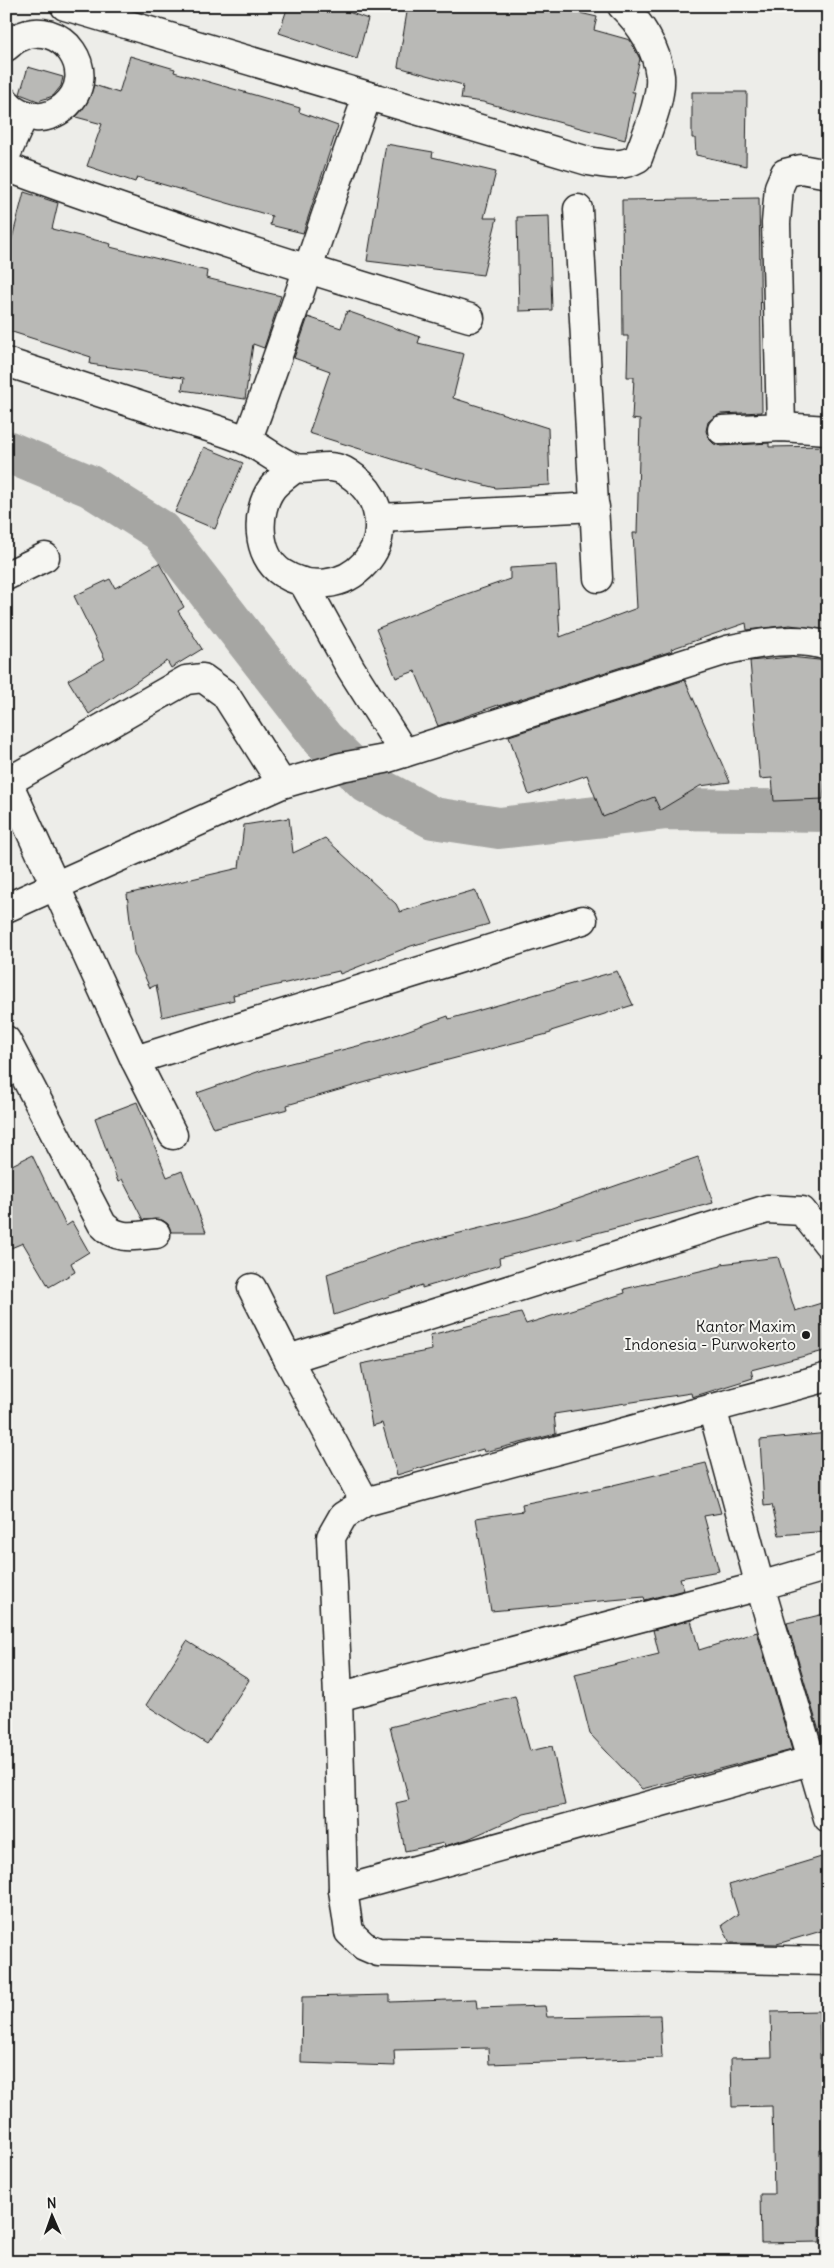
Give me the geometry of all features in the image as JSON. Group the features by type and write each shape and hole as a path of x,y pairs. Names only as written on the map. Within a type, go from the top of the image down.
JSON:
{"street":[{"path":"51,34 56,6"},
{"path":"65,6 367,97 588,161 616,166 628,164 638,158 654,113 660,76 651,46 637,21 622,6"},
{"path":"6,48 18,38 34,33 51,34 65,43 76,56 81,71 79,88 70,102 58,112 42,117 15,108 6,155"},
{"path":"247,440 308,271 321,224 367,97"},
{"path":"6,167 308,271 470,318"},
{"path":"781,427 776,223 779,187 785,173 801,169 828,174"},
{"path":"578,209 598,578"},
{"path":"6,362 247,440 295,468 328,466 346,471 363,484 374,500 380,518 379,536 371,556 359,570 341,581 322,584 303,582 281,572 266,554 260,532 262,509 272,488 295,468"},
{"path":"722,430 781,427 828,430"},
{"path":"380,518 595,507"},
{"path":"6,576 45,558"},
{"path":"303,582 351,669 394,756"},
{"path":"6,908 282,784 341,767 394,756 727,650 769,641 819,643 828,646"},
{"path":"173,1135 135,1060 7,781 186,680 203,678 225,694 282,784"},
{"path":"135,1060 583,920"},
{"path":"6,1040 102,1224 113,1234 121,1237 156,1234"},
{"path":"288,1359 767,1210 802,1211 828,1244"},
{"path":"252,1288 365,1502"},
{"path":"828,1377 365,1502 343,1516 331,1537 338,1697 343,1890 349,1932 364,1946 378,1952 828,1961"},
{"path":"712,1408 760,1586 820,1758 828,1818"},
{"path":"338,1697 760,1586 828,1566"},
{"path":"343,1890 820,1758"}],"building":[{"path":"288,6 332,6 368,19 357,59 279,33"},
{"path":"408,6 550,6 597,17 594,30 630,40 640,59 632,92 635,92 625,140 483,102 461,99 463,85 398,67"},
{"path":"130,56 175,69 174,72 300,108 299,112 338,126 303,233 270,225 272,216 137,177 135,182 87,166 102,124 76,117 87,103 94,85 119,93"},
{"path":"28,67 63,77 61,86 53,96 38,101 20,94"},
{"path":"692,92 747,92 746,166 696,155 695,138 692,138"},
{"path":"386,144 433,152 432,157 496,172 484,218 497,218 483,275 367,261"},
{"path":"24,192 58,203 52,229 111,244 110,247 207,271 206,278 281,296 264,348 253,344 245,399 182,390 184,378 90,364 91,357 6,330 6,262"},
{"path":"759,198 762,412 721,414 708,422 706,431 709,439 714,444 722,446 769,443 769,447 828,446 828,525 823,525 828,630 790,625 747,630 746,623 671,649 672,651 498,705 438,726 415,671 396,678 376,629 435,605 510,579 510,568 556,565 560,637 637,608 633,533 637,533 640,420 632,419 634,377 627,377 628,336 623,336 622,200"},
{"path":"549,216 552,310 519,311 517,217"},
{"path":"347,311 420,337 418,343 464,354 453,398 548,428 550,485 496,488 440,474 309,433 330,371 294,358 308,317 341,328"},
{"path":"204,447 243,463 215,529 175,512"},
{"path":"159,563 184,607 178,611 202,649 171,668 167,661 89,714 68,680 105,659 74,596 110,579 115,588"},
{"path":"790,657 828,661 828,727 823,799 774,801 772,778 760,779 750,661"},
{"path":"685,680 730,782 700,786 660,810 654,797 603,817 587,775 529,795 509,736"},
{"path":"289,818 293,853 325,838 396,904 400,912 475,890 489,924 411,946 340,974 339,971 233,995 234,1000 162,1017 156,985 150,988 134,953 127,894 239,868 244,825"},
{"path":"617,971 633,1005 551,1031 551,1033 391,1075 287,1105 288,1109 213,1128 197,1093 263,1070 381,1040 448,1016 449,1019"},
{"path":"137,1102 167,1177 182,1171 206,1232 171,1232 168,1224 162,1220 143,1220 122,1179 118,1182 95,1118"},
{"path":"32,1155 66,1226 72,1222 89,1252 71,1263 75,1272 49,1287 23,1243 6,1250 6,1168"},
{"path":"698,1157 713,1203 499,1258 500,1265 422,1288 422,1285 334,1315 327,1274 399,1248 529,1216"},
{"path":"778,1257 795,1311 828,1301 828,1350 751,1370 753,1378 692,1397 691,1393 554,1414 556,1434 484,1452 483,1449 397,1475 382,1423 372,1426 361,1364 432,1350 430,1335 521,1313 526,1324 625,1293 624,1289 721,1266 721,1264"},
{"path":"828,1433 828,1531 779,1535 772,1505 764,1506 760,1440"},
{"path":"706,1463 721,1513 704,1516 719,1571 680,1578 684,1590 645,1600 644,1597 491,1611 476,1518 523,1511 522,1504 613,1486"},
{"path":"828,1613 828,1741 822,1741 787,1623"},
{"path":"691,1620 699,1650 757,1632 792,1750 642,1789 590,1734 575,1674 659,1654 653,1630"},
{"path":"187,1641 249,1680 207,1744 146,1705"},
{"path":"515,1696 530,1751 552,1746 565,1805 524,1814 468,1839 445,1846 444,1843 405,1851 396,1803 409,1800 390,1727"},
{"path":"828,1855 828,1929 777,1944 730,1943 722,1925 738,1914 729,1885"},
{"path":"390,1995 390,2002 476,1999 477,2008 545,2006 547,2017 660,2015 662,2058 489,2064 488,2048 394,2050 395,2066 301,2063 302,1997"},
{"path":"819,2011 820,2059 828,2059 828,2149 820,2149 820,2242 761,2243 760,2194 774,2194 772,2106 732,2107 731,2058 772,2057 771,2012"}],"waterway":[{"path":"6,451 90,486 161,531 323,739 368,783 433,818 499,828 667,809 828,811"}],"place":[{"name":"Kantor Maxim Indonesia - Purwokerto","path":"806,1335"}]}
